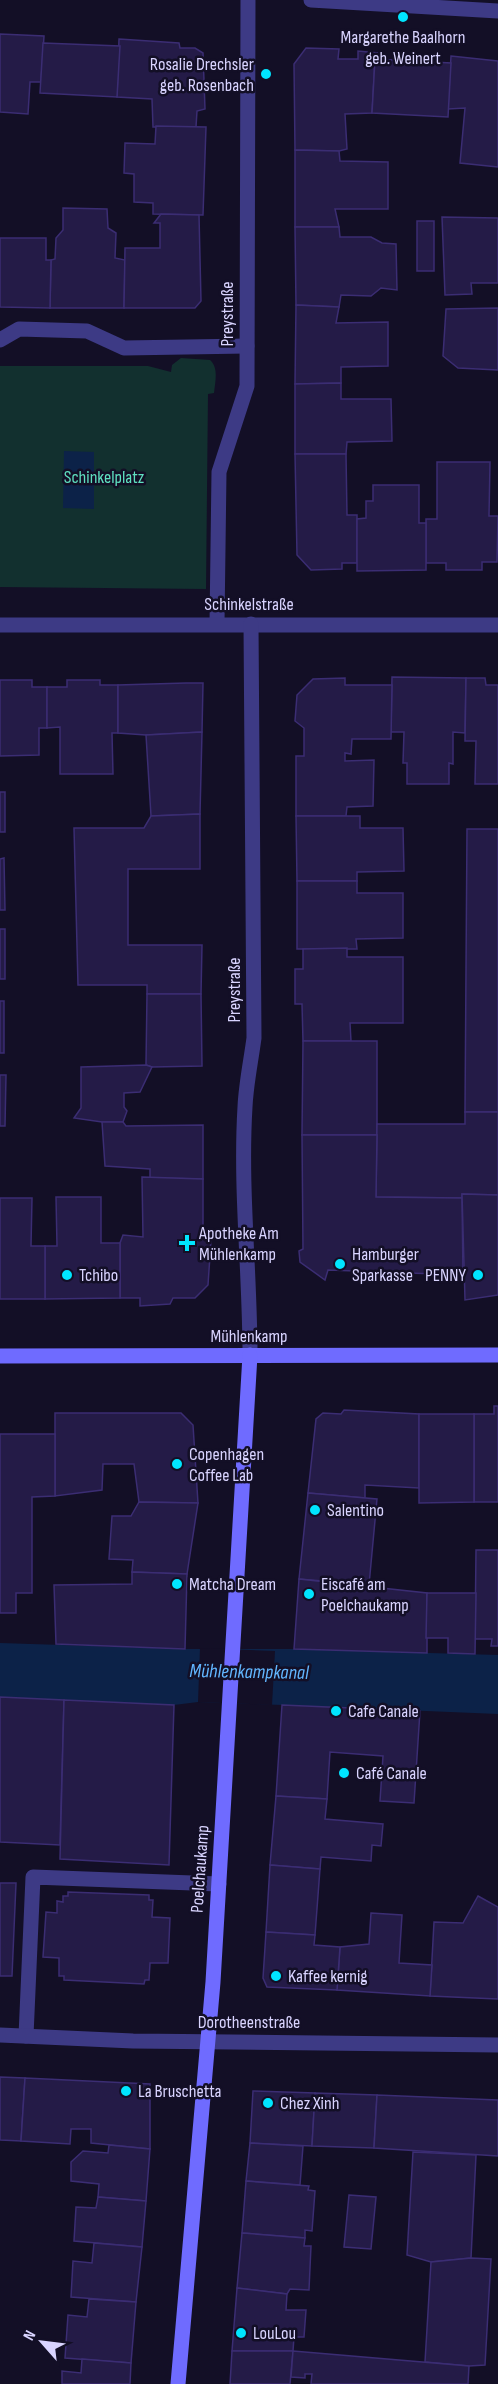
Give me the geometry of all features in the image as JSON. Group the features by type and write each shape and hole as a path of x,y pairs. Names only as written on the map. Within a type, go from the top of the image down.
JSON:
{"street":[{"name":"Preystraße","path":"217,624 219,472 247,386 248,0"},
{"path":"311,0 498,11"},
{"path":"0,340 19,329 87,331 123,348 247,346"},
{"name":"Preystraße","path":"250,1355 250,1283 245,1233 245,1118 254,1038 251,624"},
{"name":"Schinkelstraße","path":"0,625 498,625"},
{"name":"Poelchaukamp","path":"178,2384 208,2041 219,1884 250,1355"},
{"name":"Mühlenkamp","path":"0,1356 498,1355"},
{"path":"26,2036 33,1877 219,1884"},
{"name":"Dorotheenstraße","path":"0,2035 133,2041 498,2045"}],"green space":[{"name":"Schinkelplatz","path":"181,358 210,360 215,367 214,393 208,394 206,589 0,587 0,366 148,366 171,372 172,365"}],"water":[{"path":"64,451 94,452 94,509 63,508"},
{"name":"Mühlenkampkanal","path":"0,1643 498,1655 498,1714 198,1702 174,1705 0,1697"}],"pier":[{"path":"200,1648 275,1651 272,1705 198,1702"}],"building":[{"path":"0,34 44,36 41,82 30,82 28,114 0,112"},
{"path":"119,39 179,43 180,48 195,48 203,53 205,109 197,111 196,127 153,127 152,99 117,97"},
{"path":"43,43 120,46 117,97 40,93"},
{"path":"306,48 339,49 338,59 358,59 358,51 380,53 375,59 372,113 345,114 347,149 339,151 295,150 294,64"},
{"path":"451,56 498,61 498,167 460,163 465,108 448,109"},
{"path":"375,59 451,63 448,117 372,113"},
{"path":"156,126 206,127 203,215 153,214 153,203 134,202 134,174 124,173 125,143 155,144"},
{"path":"295,150 339,151 340,161 388,162 388,209 335,209 339,227 295,227"},
{"path":"63,208 107,209 108,228 116,233 115,258 125,260 124,308 50,308 51,260 55,259 56,238 63,230"},
{"path":"161,214 199,215 201,301 195,308 124,308 125,248 160,248 160,223 154,223"},
{"path":"442,217 498,218 498,283 471,283 472,294 445,295"},
{"path":"417,221 434,221 434,271 417,271"},
{"path":"295,227 339,227 340,237 371,237 382,243 396,244 397,290 381,288 371,296 341,295 339,307 296,305"},
{"path":"0,238 46,238 46,260 51,260 50,308 0,307"},
{"path":"296,305 339,307 336,323 388,322 388,366 341,367 341,383 295,384"},
{"path":"498,308 498,370 458,368 443,356 446,309"},
{"path":"341,383 341,399 391,399 392,441 347,442 346,454 295,454 295,384"},
{"path":"295,454 346,454 347,515 357,515 357,563 342,563 342,569 311,570 297,555"},
{"path":"437,462 490,462 489,516 498,516 497,562 482,562 482,570 446,570 446,563 426,563 426,519 437,519"},
{"path":"373,485 419,485 419,523 426,523 426,570 357,571 357,519 366,518 366,501 373,501"},
{"path":"392,677 466,678 465,733 453,732 453,764 449,763 449,784 407,784 407,763 403,763 404,732 391,732"},
{"path":"345,678 345,685 392,685 391,739 352,739 351,754 345,753 345,761 374,760 373,806 347,807 346,816 296,816 296,756 304,756 304,728 295,721 297,695 313,679"},
{"path":"466,678 485,678 486,685 498,685 498,784 475,784 476,741 465,741"},
{"path":"0,680 32,680 32,687 47,687 47,728 39,728 39,755 0,756"},
{"path":"67,680 100,680 100,685 118,685 118,733 112,733 113,774 60,774 60,727 47,728 47,687 67,687"},
{"path":"203,683 202,732 146,735 118,733 118,685"},
{"path":"202,732 200,814 151,816 146,735"},
{"path":"0,792 5,792 5,832 0,832"},
{"path":"200,814 200,869 128,869 128,945 202,945 201,994 147,994 147,985 78,985 74,828 144,828 151,816"},
{"path":"296,816 360,816 360,828 403,828 404,871 357,872 357,881 297,881"},
{"path":"467,829 498,829 498,1112 465,1112"},
{"path":"4,858 5,910 0,910 0,859"},
{"path":"297,881 357,881 357,893 403,893 403,938 356,939 357,949 297,949"},
{"path":"0,929 5,929 5,979 0,979"},
{"path":"347,948 347,957 403,957 403,1023 350,1023 351,1041 303,1041 302,1004 295,1004 295,969 303,969 303,949"},
{"path":"147,994 201,994 202,1066 152,1067 146,1065"},
{"path":"0,1001 4,1001 4,1053 0,1053"},
{"path":"303,1041 377,1041 377,1135 302,1135"},
{"path":"146,1065 152,1067 140,1092 124,1093 124,1107 127,1111 123,1122 74,1118 81,1108 81,1067"},
{"path":"0,1075 6,1075 5,1126 0,1126"},
{"path":"465,1112 498,1112 498,1195 462,1194 462,1198 376,1197 377,1124 465,1124"},
{"path":"102,1122 123,1122 126,1126 203,1125 203,1179 150,1178 150,1169 105,1166"},
{"path":"302,1135 377,1135 376,1197 462,1198 463,1275 328,1270 325,1280 300,1262 299,1251 303,1249"},
{"path":"142,1177 203,1179 203,1238 211,1240 208,1285 195,1298 173,1298 170,1304 140,1306 140,1298 120,1298 120,1243 123,1235 143,1237"},
{"path":"462,1194 498,1195 498,1295 465,1300"},
{"path":"56,1197 101,1197 101,1243 120,1243 120,1298 45,1299 45,1246 57,1246"},
{"path":"0,1198 32,1198 31,1246 45,1246 45,1299 0,1299"},
{"path":"494,1406 498,1406 498,1502 474,1502 474,1414 494,1414"},
{"path":"344,1410 419,1414 419,1488 365,1485 365,1498 308,1493 316,1419 323,1413 341,1414"},
{"path":"55,1413 181,1413 193,1425 198,1503 139,1502 134,1464 103,1464 102,1490 55,1496"},
{"path":"419,1414 474,1414 474,1502 419,1503"},
{"path":"0,1434 55,1434 55,1496 32,1497 32,1593 16,1593 16,1613 0,1613"},
{"path":"308,1493 377,1499 369,1585 299,1579"},
{"path":"139,1502 198,1503 187,1574 132,1572 133,1560 109,1559 112,1516 131,1516"},
{"path":"476,1550 498,1550 498,1646 491,1646 492,1639 475,1639"},
{"path":"132,1572 187,1574 185,1649 56,1644 54,1585 132,1584"},
{"path":"299,1579 427,1593 427,1653 294,1649"},
{"path":"427,1593 476,1593 475,1654 448,1653 448,1638 426,1638"},
{"path":"0,1697 64,1700 60,1845 0,1842"},
{"path":"64,1700 174,1705 169,1865 60,1859"},
{"path":"282,1705 420,1711 414,1803 380,1801 383,1756 330,1752 327,1799 276,1796"},
{"path":"276,1796 327,1799 325,1819 383,1824 381,1846 372,1845 371,1861 321,1857 320,1869 270,1865"},
{"path":"270,1865 320,1869 315,1935 266,1932"},
{"path":"0,1883 16,1883 12,1976 0,1976"},
{"path":"68,1892 149,1895 149,1900 153,1900 152,1917 170,1918 168,1963 150,1963 149,1980 145,1980 144,1984 64,1980 64,1976 59,1976 59,1958 43,1957 46,1912 57,1913 57,1901 63,1902 63,1896 68,1896"},
{"path":"478,1896 498,1907 498,1999 430,1996 434,1922 463,1923"},
{"path":"371,1913 402,1915 399,1963 432,1965 430,1996 337,1990 340,1947 369,1944"},
{"path":"266,1932 315,1935 314,1945 340,1947 337,1990 267,1987 263,1978"},
{"path":"0,2077 25,2078 21,2141 0,2140"},
{"path":"25,2078 150,2084 150,2149 91,2143 91,2129 71,2129 70,2144 21,2141"},
{"path":"253,2091 315,2093 312,2146 250,2143"},
{"path":"315,2093 377,2095 374,2148 312,2146"},
{"path":"377,2095 498,2100 498,2156 374,2148"},
{"path":"250,2143 303,2146 300,2185 246,2181"},
{"path":"109,2145 150,2149 146,2201 98,2197 99,2184 71,2181 71,2162 83,2151 108,2153"},
{"path":"413,2152 476,2155 471,2258 431,2262 407,2255"},
{"path":"246,2181 309,2186 308,2190 315,2191 312,2231 305,2230 305,2238 242,2233"},
{"path":"349,2195 376,2197 371,2249 344,2247"},
{"path":"98,2197 146,2201 142,2247 74,2241 76,2207 96,2208"},
{"path":"242,2233 305,2238 304,2246 311,2246 309,2290 290,2289 287,2294 237,2288"},
{"path":"94,2243 142,2247 136,2302 71,2297 73,2261 92,2263"},
{"path":"471,2258 491,2259 485,2365 425,2362 431,2262"},
{"path":"237,2288 287,2294 286,2310 306,2310 304,2337 294,2337 293,2351 232,2351"},
{"path":"89,2299 136,2302 131,2363 65,2358 68,2315 87,2317"},
{"path":"232,2351 293,2351 290,2384 230,2384"},
{"path":"293,2351 469,2366 468,2384 311,2384 312,2374 305,2374 305,2378 291,2377"},
{"path":"82,2359 131,2363 130,2384 62,2384 62,2371 81,2373"}],"place":[{"name":"Margarethe Baalhorn geb. Weinert","path":"403,17"},
{"name":"Rosalie Drechsler geb. Rosenbach","path":"266,74"},
{"name":"Apotheke Am Mühlenkamp","path":"187,1243"},
{"name":"Hamburger Sparkasse","path":"340,1264"},
{"name":"Tchibo","path":"67,1275"},
{"name":"PENNY","path":"478,1275"},
{"name":"Copenhagen Coffee Lab","path":"177,1464"},
{"name":"Salentino","path":"315,1510"},
{"name":"Matcha Dream","path":"177,1584"},
{"name":"Eiscafé am Poelchaukamp","path":"309,1594"},
{"name":"Cafe Canale","path":"336,1711"},
{"name":"Café Canale","path":"344,1773"},
{"name":"Kaffee kernig","path":"276,1976"},
{"name":"La Bruschetta","path":"126,2091"},
{"name":"Chez Xinh","path":"268,2103"},
{"name":"LouLou","path":"241,2333"}]}
